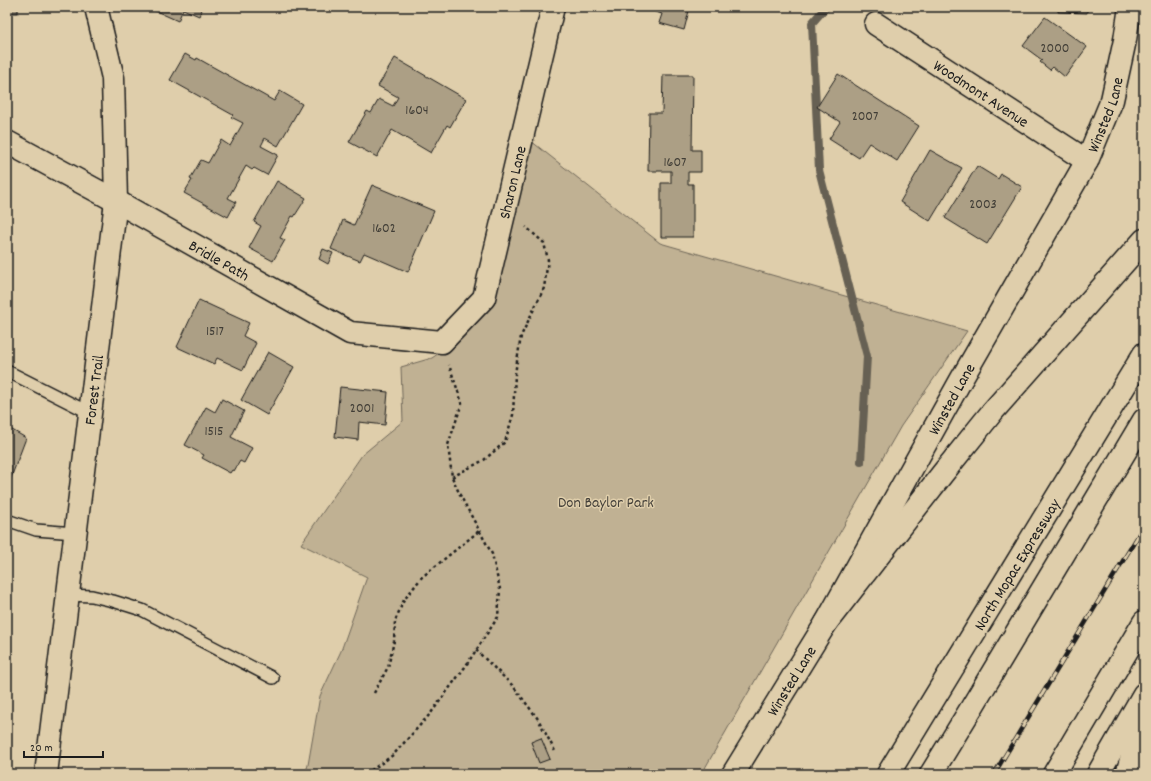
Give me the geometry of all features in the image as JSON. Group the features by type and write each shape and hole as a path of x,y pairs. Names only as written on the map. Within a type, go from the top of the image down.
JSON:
{"main road":[{"name":"Forest Trail","path":"46,774 116,202 113,78 96,7"},
{"name":"Sharon Lane","path":"442,342 484,298 553,7"},
{"name":"Winsted Lane","path":"733,774 826,623 961,380 1087,161 1112,100 1125,40 1130,7"},
{"name":"Woodmont Avenue","path":"876,24 1087,161"},
{"name":"Bridle Path","path":"7,142 350,333 442,342"},
{"path":"826,623 993,411 1144,240"},
{"name":"North Mopac Expressway","path":"888,774 1144,354"},
{"path":"931,774 1144,420"},
{"path":"1054,774 1144,622"},
{"path":"1098,774 1144,694"},
{"path":"1127,774 1144,713"}],"lane":[{"path":"7,371 90,413"},
{"path":"7,520 36,530 75,533"},
{"path":"68,595 92,596 142,610 273,678"}],"path":[{"path":"452,478 484,460 505,442 513,414 515,374 521,336 544,288 548,260 544,243 529,229 504,212"},
{"path":"366,774 393,755 431,713 498,617 500,589 492,554 452,478 448,445 462,403 442,342"},
{"path":"374,693 388,667 394,641 395,621 404,600 422,577 479,531"},
{"path":"476,650 513,686 538,719 556,753"}],"green space":[{"name":"Don Baylor Park","path":"531,141 660,243 967,331 901,426 705,768 699,774 305,774 308,765 320,696 341,651 367,577 301,544 362,455 403,421 401,367 432,358 462,337"}],"building":[{"path":"7,7 18,7 18,13 7,13"},
{"path":"147,7 203,7 199,16 183,9 178,21"},
{"path":"640,7 690,7 684,30 659,23 662,14"},
{"path":"1058,7 1087,7 1087,13 1058,12"},
{"path":"1045,17 1087,47 1065,77 1053,67 1050,70 1040,62 1042,60 1023,46"},
{"path":"185,54 196,60 197,58 274,101 280,91 302,104 278,146 265,138 261,146 278,155 267,175 254,168 252,170 246,166 228,198 236,202 228,217 184,193 201,160 208,163 221,140 230,146 243,123 231,117 233,115 170,80"},
{"path":"395,58 466,99 450,127 447,125 431,153 392,130 377,157 349,142 367,111 371,113 379,99 393,106 398,97 378,86"},
{"path":"838,74 919,126 897,161 869,143 859,158 829,139 840,122 817,107"},
{"path":"663,75 693,75 692,150 701,150 701,172 688,172 688,184 693,184 693,237 661,237 661,183 671,183 671,171 648,171 649,113 662,113"},
{"path":"930,150 962,168 930,221 900,202"},
{"path":"977,166 998,179 1001,174 1022,187 987,244 945,218"},
{"path":"277,181 306,198 294,217 292,216 280,238 285,240 273,261 249,248 261,226 254,222"},
{"path":"372,185 434,211 408,272 364,253 360,261 331,249 343,220 354,225"},
{"path":"323,249 333,253 328,264 319,259"},
{"path":"199,300 249,323 243,336 256,343 243,370 217,358 214,364 177,347"},
{"path":"268,352 294,367 267,415 241,400"},
{"path":"340,387 388,392 385,425 359,422 358,440 335,437"},
{"path":"222,399 244,411 231,437 252,448 244,463 240,461 234,471 232,470 230,473 202,458 204,455 185,445 206,407 215,412"},
{"path":"7,427 26,438 9,483 7,483"},
{"path":"541,738 550,759 539,763 531,742"}],"waterway":[{"path":"826,7 812,23 819,170 867,356 861,462"}],"railway":[{"path":"994,774 1144,526"}]}
